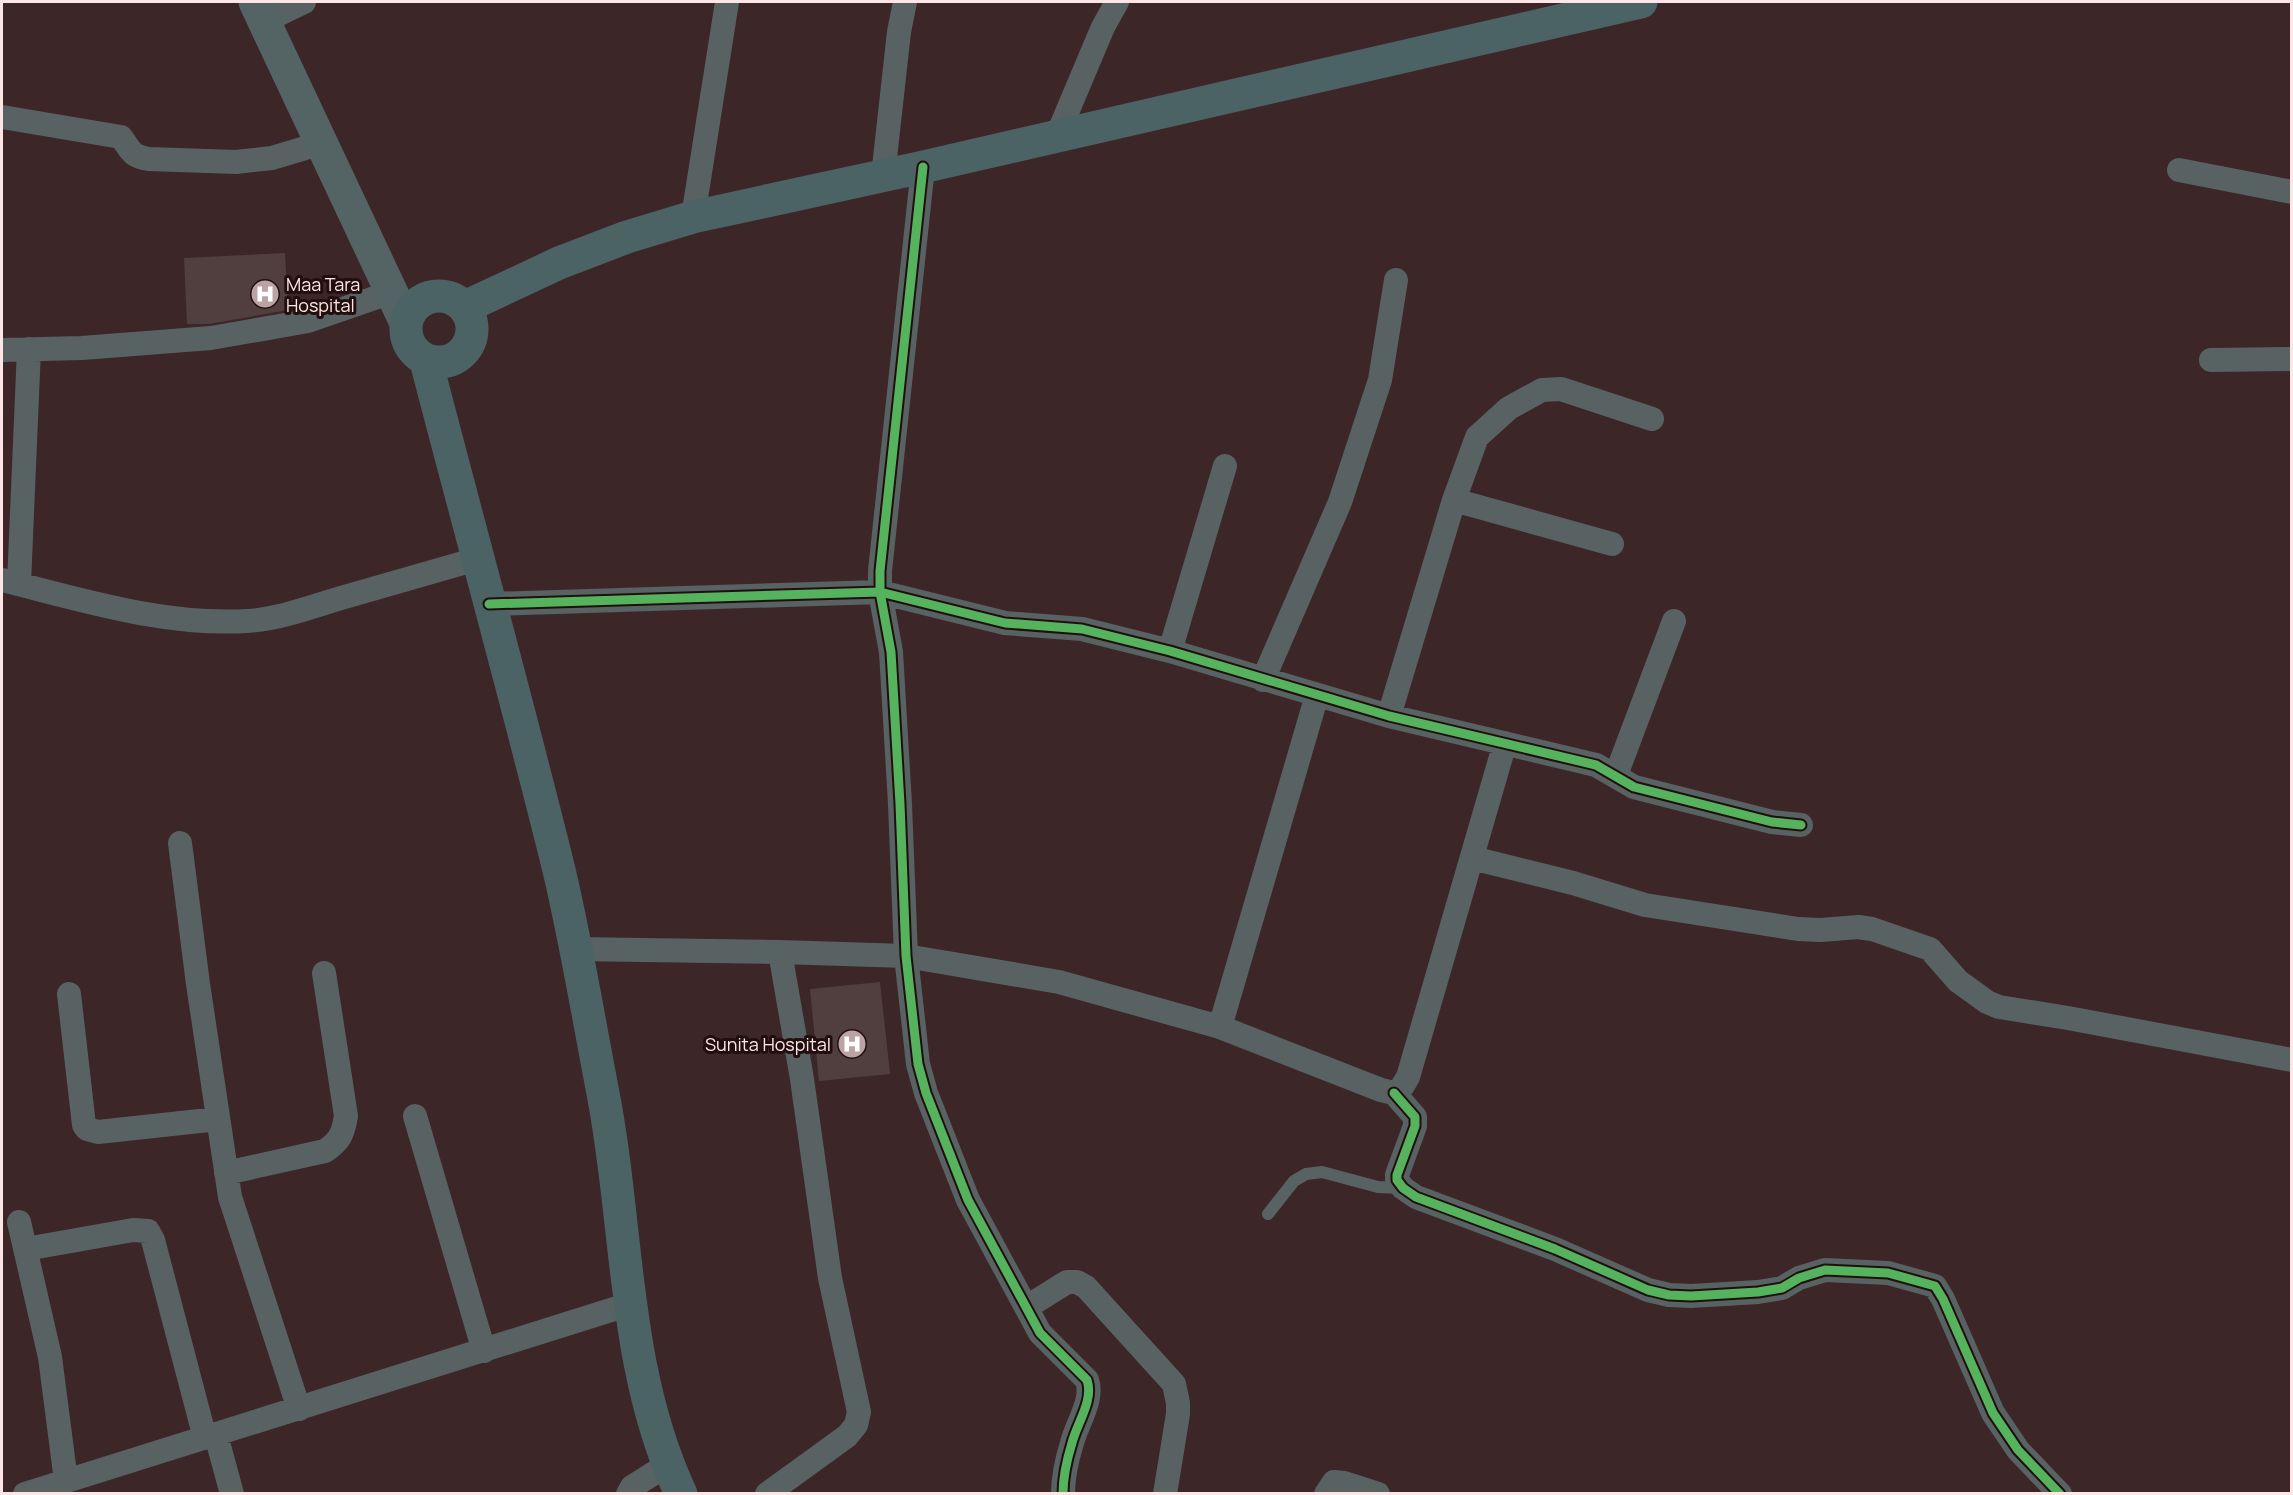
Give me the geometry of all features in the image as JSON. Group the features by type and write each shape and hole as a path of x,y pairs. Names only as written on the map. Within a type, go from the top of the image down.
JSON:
{"highway":[{"path":"465,307 559,263 627,237 693,217 883,176 1624,3"},
{"path":"438,295 453,298 465,307 472,320 473,335 467,349 456,360 441,363 426,361 414,352 410,345 406,323 412,309 423,299 438,295"},
{"path":"426,361 559,873 608,1113 630,1304 643,1384 674,1479"}],"main road":[{"path":"260,11 406,323"}],"street":[{"path":"260,11 304,2"},
{"path":"693,217 727,2"},
{"path":"883,176 899,32 905,2"},
{"path":"1057,136 1103,27 1117,2"},
{"path":"2,117 121,137 130,152 141,158 149,159 236,162 272,158 322,143"},
{"path":"922,167 881,560 880,592 891,652 906,956 918,1064 926,1093 968,1200 1040,1333 1087,1380 1089,1386 1089,1396 1072,1442 1063,1479 1063,1494"},
{"path":"2179,170 2292,192"},
{"path":"1263,680 1340,502 1380,380 1396,280"},
{"path":"2,350 211,338 308,321 392,292"},
{"path":"29,350 10,582 104,606 181,620 251,621 298,611 477,559"},
{"path":"2211,360 2292,358"},
{"path":"1389,716 1454,500 1477,437 1509,408 1542,390 1561,389 1652,419"},
{"path":"1170,651 1225,466"},
{"path":"1454,500 1612,544"},
{"path":"489,604 880,592 1005,623 1068,626 1170,651 1389,716 1596,765 1616,775 1634,788 1772,822 1801,825"},
{"path":"1616,775 1674,621"},
{"path":"1220,1027 1317,695"},
{"path":"1394,1093 1402,1087 1408,1077 1505,743"},
{"path":"180,843 198,984 230,1197 299,1409"},
{"path":"1472,858 1574,883 1645,905 1798,929 1858,927 1872,929 1930,949 1958,981 1986,1002 1999,1007 2292,1060"},
{"path":"575,949 906,956 1059,982 1220,1027 1381,1090 1394,1093 1415,1117 1415,1126 1397,1175 1397,1180 1403,1188 1416,1197 1555,1249 1648,1290 1669,1295 1691,1296 1774,1289 1782,1288 1799,1278 1825,1270 1888,1273 1935,1286 1943,1299 1993,1413 2018,1450 2060,1494"},
{"path":"767,1494 847,1436 856,1425 859,1412 830,1278 802,1079 780,952"},
{"path":"226,1173 324,1151 337,1142 343,1134 346,1116 324,973"},
{"path":"69,994 84,1125 87,1130 98,1132 218,1119"},
{"path":"415,1116 484,1351"},
{"path":"20,1222 50,1357 66,1481"},
{"path":"26,1249 133,1230 148,1231 153,1240 211,1437 232,1494"},
{"path":"1027,1307 1066,1282 1077,1282 1086,1287 1174,1384 1178,1414 1165,1494"},
{"path":"25,1494 630,1304"},
{"path":"628,1494 632,1487 674,1479"},
{"path":"1326,1494 1334,1482 1378,1494"}],"lane":[{"path":"1268,1214 1294,1182 1306,1173 1322,1172 1378,1187 1403,1188"}],"building":[{"path":"285,253 288,310 209,324 187,324 184,258"},
{"path":"880,982 890,1074 819,1081 810,989"}],"cycle path":[{"path":"923,167 880,571 880,592 891,652 906,956 918,1064 926,1093 968,1200 1040,1333 1087,1380 1089,1388 1087,1403 1068,1455 1063,1494"},
{"path":"489,604 880,592 1005,623 1082,629 1170,651 1389,716 1596,765 1634,787 1772,822 1801,825"},
{"path":"1394,1093 1415,1117 1415,1126 1397,1175 1397,1180 1403,1188 1416,1197 1555,1249 1648,1290 1669,1295 1691,1296 1758,1292 1782,1288 1799,1278 1825,1270 1888,1273 1935,1286 1943,1299 1993,1413 2018,1450 2060,1494"}],"place":[{"name":"Maa Tara Hospital","path":"265,294"},
{"name":"Sunita Hospital","path":"852,1044"}]}
